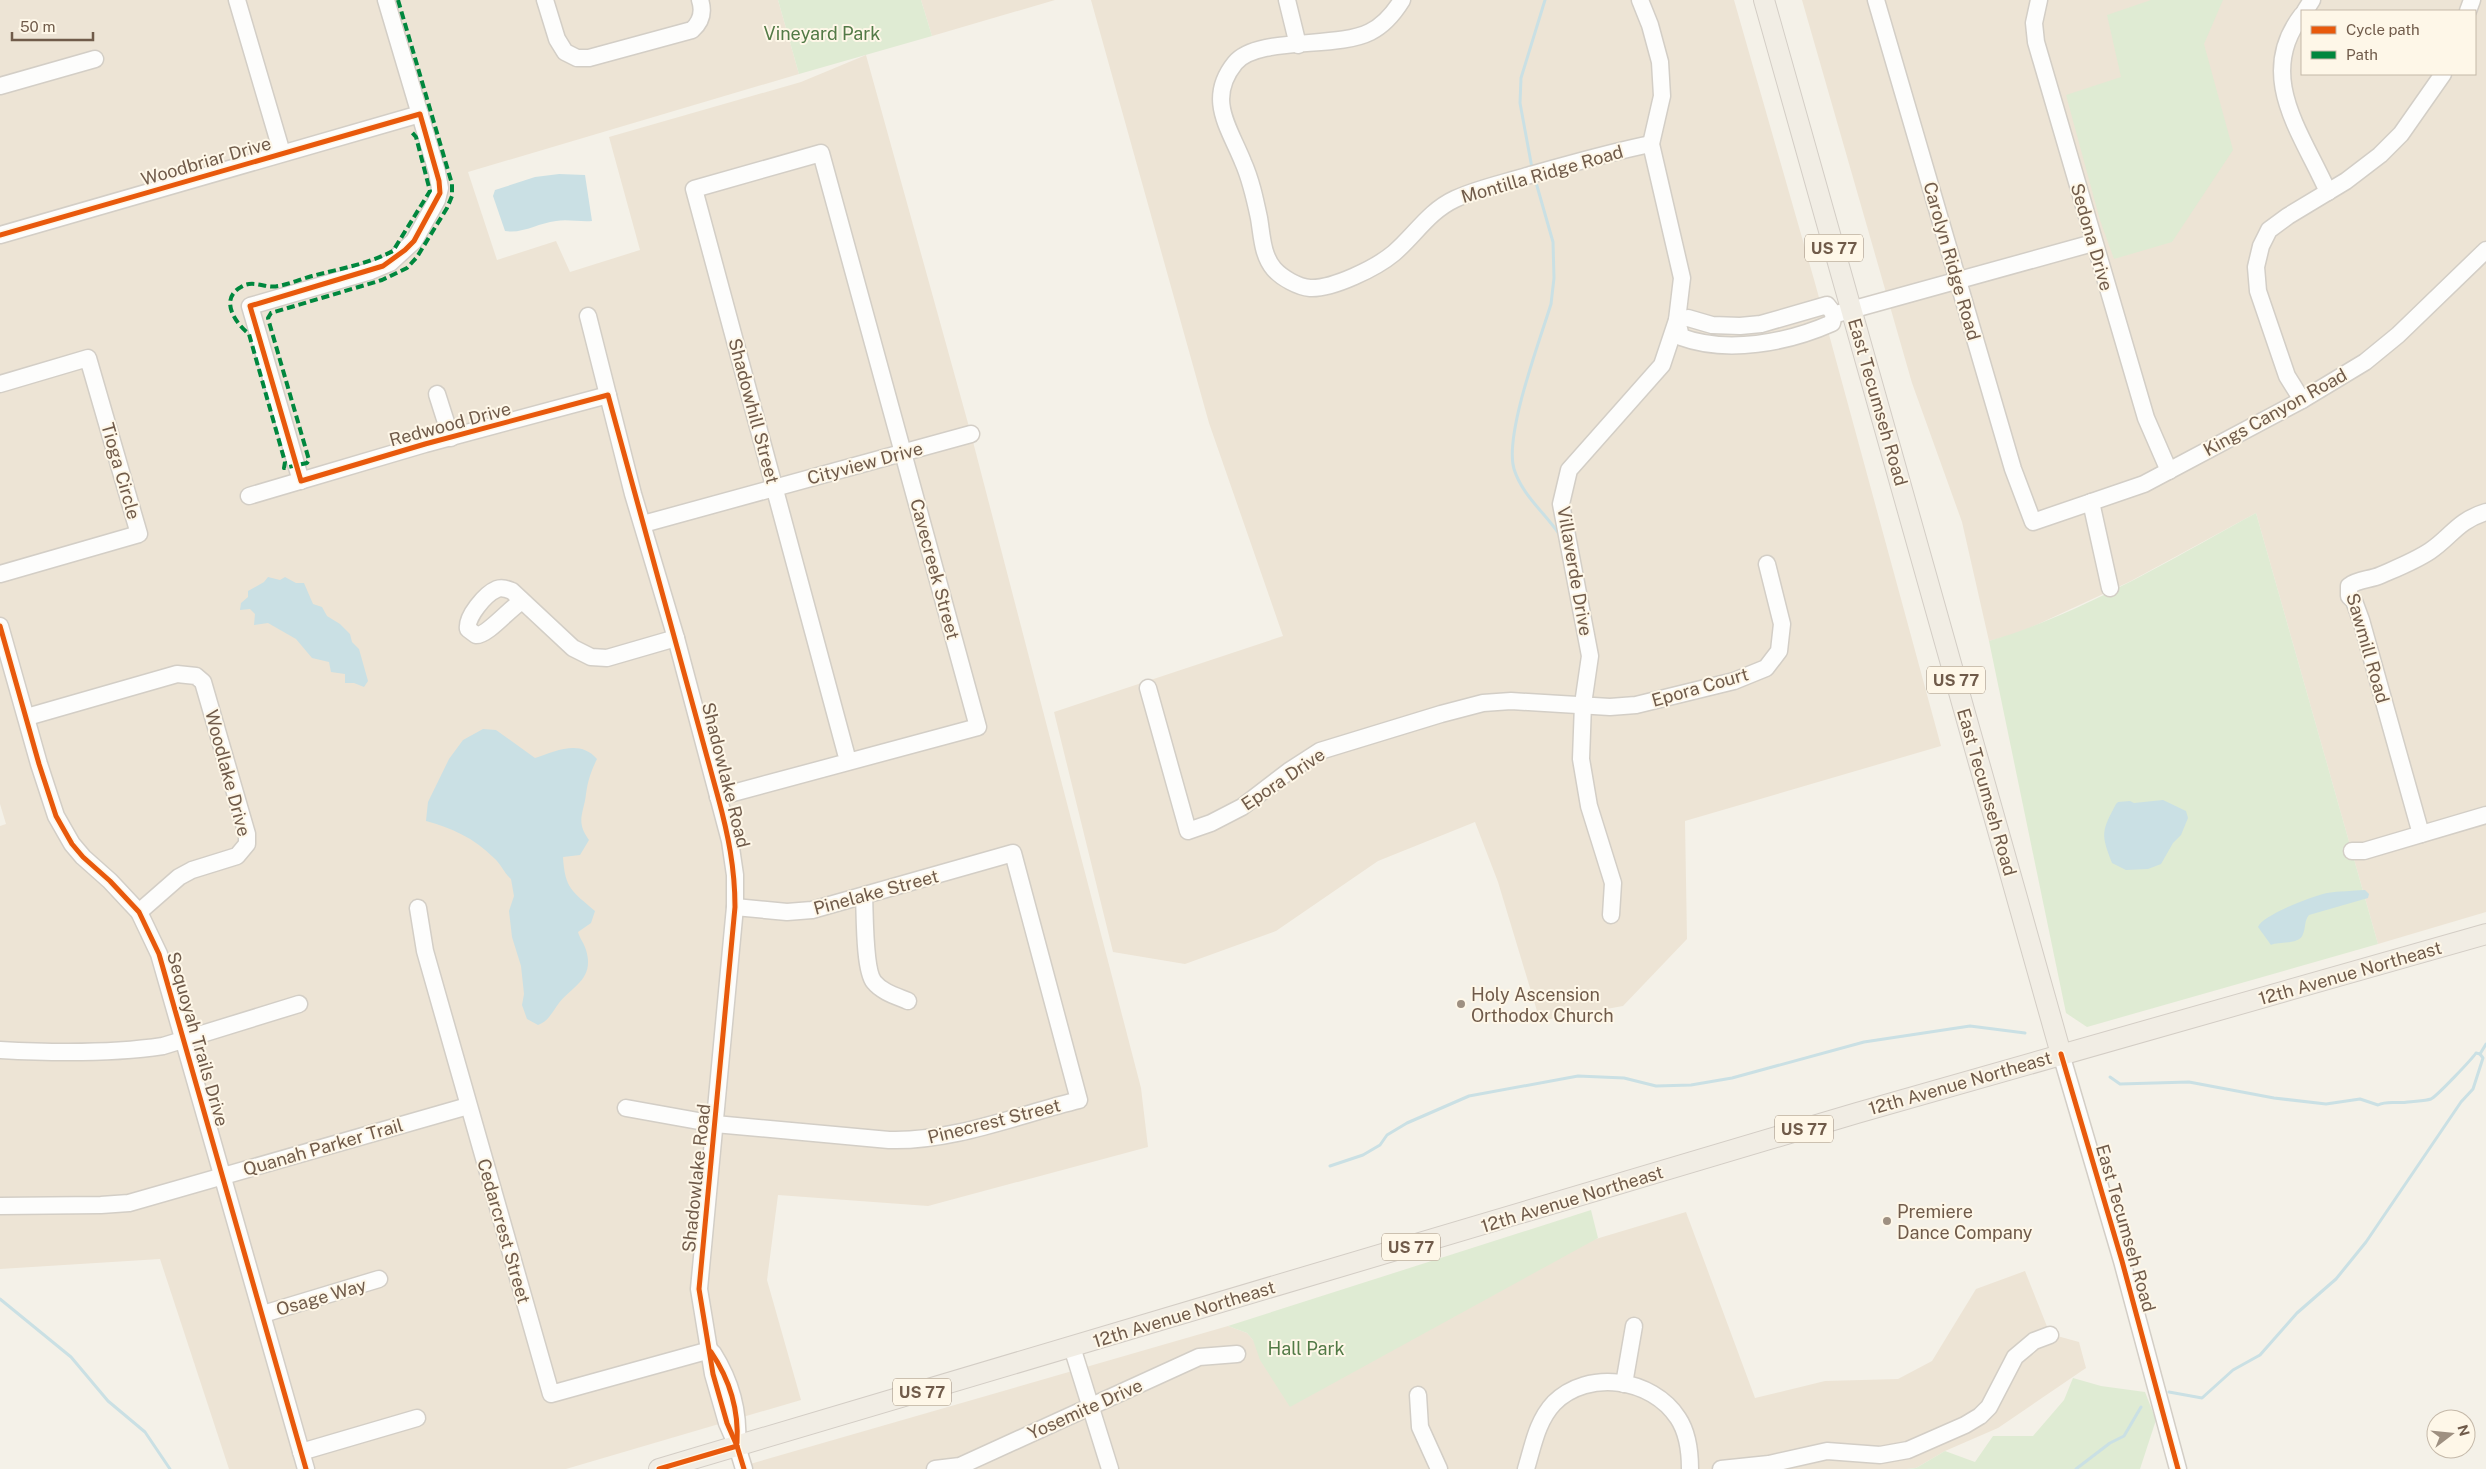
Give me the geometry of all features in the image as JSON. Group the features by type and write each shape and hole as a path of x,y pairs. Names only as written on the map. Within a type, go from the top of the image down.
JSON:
{"main road":[{"name":"East Tecumseh Road","path":"1764,0 1843,312 2061,1054"},
{"name":"12th Avenue Northeast","path":"659,1469 2061,1054 2486,934"}],"street":[{"path":"237,0 282,153"},
{"path":"301,481 250,306 383,266 405,250 414,240 440,193 439,181 386,0"},
{"path":"546,0 561,46 565,52 577,58 589,58 685,32 698,24 702,12 700,0"},
{"path":"1287,0 1298,45"},
{"name":"Montilla Ridge Road","path":"1402,0 1386,21 1371,32 1352,39 1253,51 1236,61 1226,77 1220,94 1222,114 1236,144 1252,190 1262,245 1274,269 1290,282 1310,288 1339,282 1366,270 1392,255 1429,215 1454,199 1614,151 1650,144"},
{"name":"Villaverde Drive","path":"1610,915 1612,883 1589,806 1581,758 1583,704 1590,656 1561,504 1569,470 1662,365 1677,320 1682,278 1650,144 1662,96 1660,62 1650,25 1640,0"},
{"name":"Carolyn Ridge Road","path":"1876,0 2013,469 2033,522"},
{"name":"Sedona Drive","path":"2040,0 2034,23 2036,42 2093,244 2146,418 2169,471"},
{"path":"2301,16 2288,35 2283,53 2281,83 2290,112 2328,192"},
{"path":"0,86 95,59"},
{"path":"2302,400 2287,376 2258,291 2256,267 2261,246 2269,230 2328,192 2380,155 2401,134 2442,75"},
{"name":"Woodbriar Drive","path":"0,235 420,114"},
{"name":"Cavecreek Street","path":"718,797 978,727 821,153"},
{"name":"Shadowhill Street","path":"821,153 694,189 848,761"},
{"path":"1677,320 1688,318 1712,325 1740,326 1761,324 1827,305 1843,312 2093,244"},
{"name":"Kings Canyon Road","path":"2033,522 2130,490 2302,400 2365,362 2395,338 2486,250"},
{"name":"Shadowlake Road","path":"588,316 608,395 676,638 733,858 736,906 699,1289 702,1319 710,1350 724,1371 739,1420 737,1446"},
{"name":"Tioga Circle","path":"0,384 88,358 139,534 0,574"},
{"path":"437,394 450,438"},
{"name":"Redwood Drive","path":"249,496 608,395"},
{"name":"Cityview Drive","path":"644,524 972,434"},
{"path":"2091,502 2110,588"},
{"name":"Sawmill Road","path":"2421,834 2361,620 2354,601 2349,596 2349,586 2356,581 2369,580 2390,571 2430,551 2466,520 2486,512"},
{"name":"Epora Court","path":"1583,704 1610,707 1636,705 1734,681 1766,668 1779,651 1782,624 1768,564"},
{"path":"522,601 573,648 591,657 607,658 676,638"},
{"name":"Sequoyah Trails Drive","path":"0,626 3,650 27,717 47,793 63,830 83,857 110,880 139,912 150,931 164,967 306,1469"},
{"name":"Woodlake Drive","path":"27,717 177,674 196,676 203,682 247,834 246,844 237,856 200,866 179,877 139,912"},
{"name":"Epora Drive","path":"1148,688 1188,831 1242,807 1289,771 1320,751 1343,743 1483,703 1511,701 1583,704"},
{"path":"2352,851 2364,851 2486,815"},
{"name":"Pinelake Street","path":"736,906 798,912 864,896 1013,853"},
{"name":"Pinecrest Street","path":"715,1124 889,1140 917,1140 944,1136 1079,1100 1013,853"},
{"path":"864,896 868,962 872,980 889,993 908,1001"},
{"name":"Cedarcrest Street","path":"418,908 425,951 551,1394 710,1350"},
{"path":"0,1050 128,1050 163,1046 299,1004"},
{"name":"East Tecumseh Road","path":"2061,1054 2122,1261 2178,1469"},
{"name":"Quanah Parker Trail","path":"0,1206 120,1204 146,1199 468,1106"},
{"path":"626,1108 715,1124"},
{"name":"Osage Way","path":"263,1314 379,1279"},
{"path":"1624,1384 1634,1326"},
{"path":"1721,1469 1769,1464 1827,1450 1880,1455 1908,1450 1965,1425 1980,1416 1988,1407 2015,1357 2034,1341 2050,1334"},
{"path":"1072,1348 1110,1469"},
{"name":"Yosemite Drive","path":"935,1469 960,1466 1199,1358 1236,1354"},
{"path":"1526,1469 1540,1424 1547,1412 1561,1397 1588,1385 1624,1384 1638,1387 1657,1397 1678,1418 1688,1444 1690,1469"},
{"path":"1418,1395 1420,1427 1439,1469"},
{"path":"301,1452 417,1418"},
{"path":"737,1446 744,1469"}],"shaded area":[{"path":"0,0 778,0 799,74 468,172 497,260 556,241 570,272 640,250 609,137 801,82 866,55 971,434 1141,1088 1148,1147 928,1206 778,1195 767,1280 801,1400 566,1469 229,1469 160,1259 0,1269 0,826 6,824 0,804"},
{"path":"921,0 1055,0 932,36"},
{"path":"1091,0 1734,0 1815,283 1941,746 1685,821 1687,939 1623,1006 1540,1021 1498,882 1475,822 1378,861 1276,931 1185,964 1113,952 1054,712 1283,636 1209,423"},
{"path":"1802,0 2486,0 2486,912 2378,944 2256,513 2129,582 2019,633 1989,641 1962,522 1912,383"},
{"path":"559,174 585,175 592,221 560,220 524,230 505,231 493,196 495,190 535,177"},
{"path":"268,577 280,580 285,577 296,583 304,583 313,604 322,607 327,616 340,624 350,634 352,642 359,649 368,681 364,687 354,683 345,683 345,674 331,672 329,662 312,658 296,639 268,623 254,625 255,614 250,609 240,610 241,603 248,597 248,591 264,582"},
{"path":"483,729 496,730 535,758 559,750 575,748 583,749 597,759 591,772 581,817 582,827 589,840 580,855 563,857 566,876 571,889 595,911 591,923 578,932 586,950 587,968 581,981 564,997 548,1019 538,1025 527,1019 522,1005 524,994 521,966 512,937 509,911 514,896 511,879 496,860 471,839 426,821 428,802 449,759 463,740"},
{"path":"2163,800 2186,811 2188,818 2181,835 2173,843 2161,864 2148,869 2126,870 2112,863 2104,839 2104,833 2116,804 2118,802 2130,801 2134,803"},
{"path":"2365,890 2369,894 2368,898 2309,915 2304,931 2298,940 2271,945 2258,927 2268,917 2311,898 2327,893"},
{"path":"1686,1212 1755,1398 1825,1381 1898,1379 1932,1361 1976,1289 2025,1271 2050,1334 2079,1342 2086,1368 1998,1428 1945,1451 1916,1468 1906,1469 733,1469 1228,1326 1247,1333 1254,1341"}],"green space":[{"name":"Vineyard Park","path":"778,0 921,0 932,36 799,74"},
{"path":"2151,0 2223,0 2204,44 2233,150 2172,242 2114,259 2100,220 2066,95 2121,77 2107,15"},
{"path":"2256,513 2378,944 2087,1027 2066,1013 1989,641 2023,630 2092,601 2159,567"},
{"name":"Hall Park","path":"1591,1210 1598,1238 1290,1407 1260,1360 1253,1340 1247,1333 1228,1326"},
{"path":"2073,1378 2101,1386 2145,1392 2156,1420 2140,1469 1906,1469 1916,1468 1945,1451 1975,1462 1993,1436 2033,1436 2064,1400"}],"waterway":[{"path":"1532,168 1520,103 1521,78 1545,0"},
{"path":"1535,179 1553,242 1554,278 1551,304 1518,411 1512,454 1514,469 1522,487 1559,534"},
{"path":"1330,1166 1363,1155 1380,1145 1387,1135 1407,1123 1469,1096 1578,1076 1624,1078 1656,1086 1691,1085 1732,1078 1864,1042 1970,1026 2025,1033"},
{"path":"2110,1077 2120,1084 2189,1082 2274,1098 2326,1104 2360,1099 2378,1105 2431,1099 2476,1053 2480,1054 2486,1044"},
{"path":"2169,1392 2202,1398 2233,1370 2260,1355 2297,1313 2336,1279 2366,1242 2461,1102 2473,1089 2483,1058 2480,1054"},
{"path":"0,1299 71,1357 108,1401 145,1432 170,1469"},
{"path":"2076,1469 2110,1443 2124,1436 2141,1407"}],"marked path":[{"path":"398,0 452,184 452,196 447,208 417,257 407,268 382,280 271,313 268,318 269,322 309,460 307,463 284,468 285,462 249,334 235,317 230,304 231,298 234,292 246,285 255,284 273,287 282,285 364,263 393,251 430,191 416,137 410,130"}],"cycle path":[{"path":"0,235 420,114 439,181 440,193 414,241 383,266 250,306 301,481 425,444 608,395 718,797 728,838 732,865 735,907 699,1289 713,1374 727,1423 744,1469"},
{"path":"0,626 39,764 56,816 72,844 83,857 110,881 139,912 159,954 306,1469"},
{"path":"2061,1054 2122,1261 2178,1469"},
{"path":"711,1352 723,1373 732,1395 735,1407 737,1443"},
{"path":"659,1469 737,1446"}],"place":[{"name":"Holy Ascension Orthodox Church","path":"1461,1004"},
{"name":"Premiere Dance Company","path":"1887,1221"}]}
